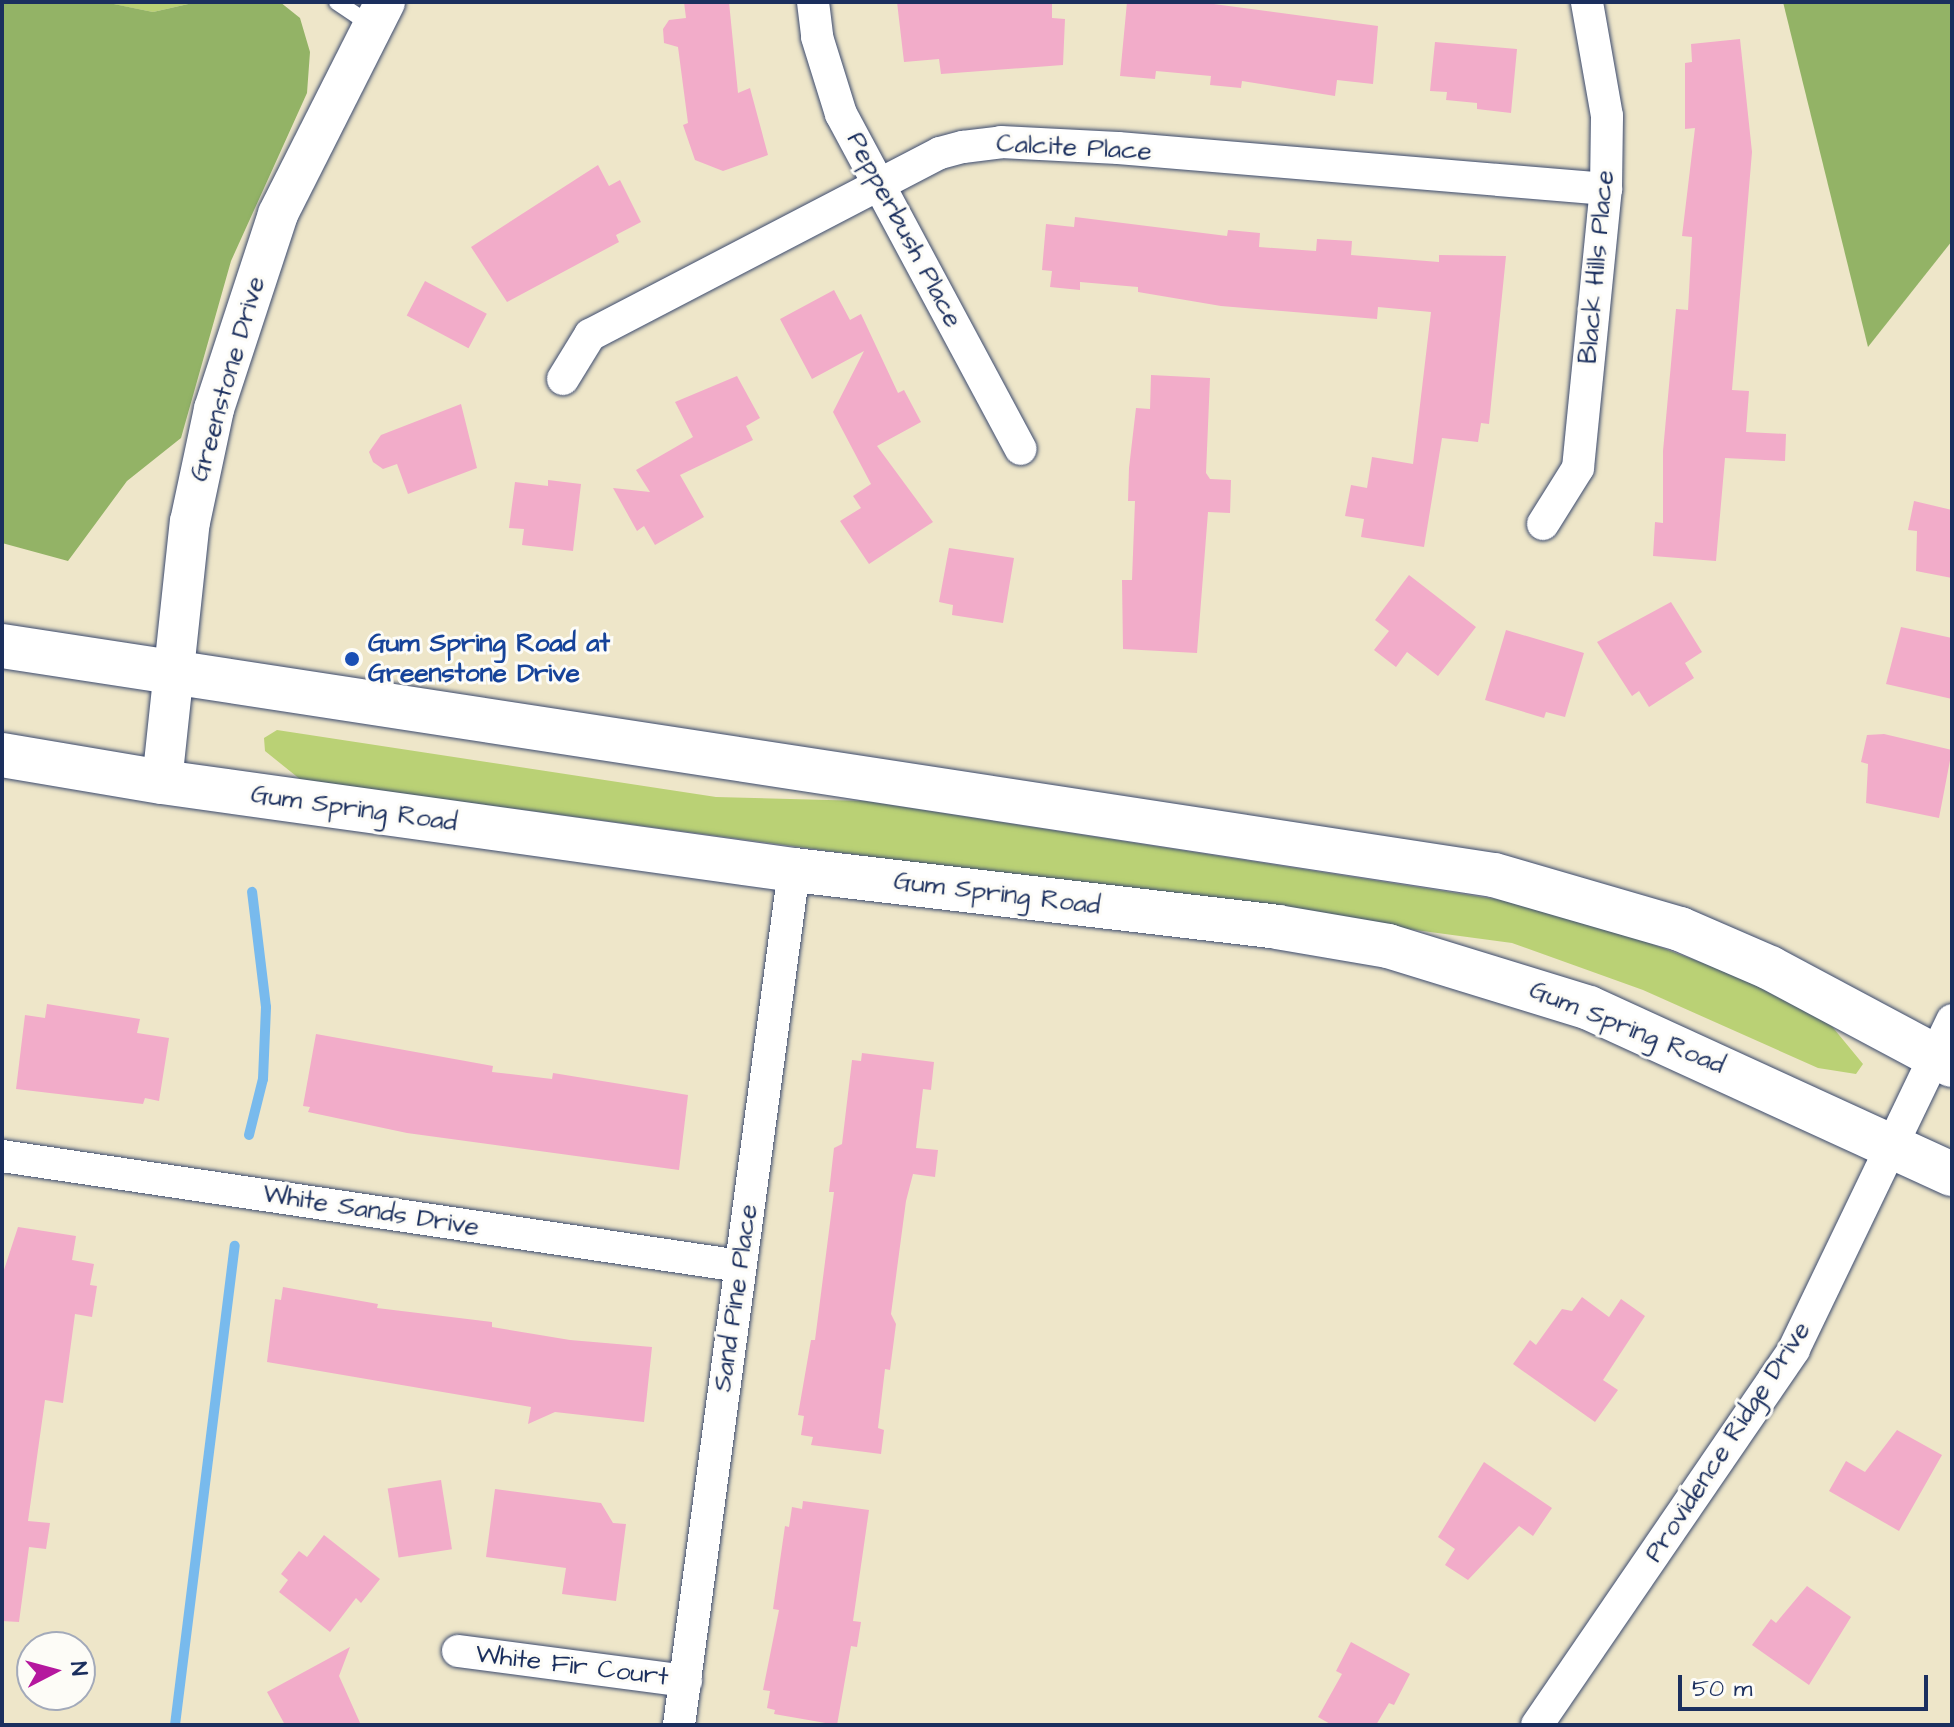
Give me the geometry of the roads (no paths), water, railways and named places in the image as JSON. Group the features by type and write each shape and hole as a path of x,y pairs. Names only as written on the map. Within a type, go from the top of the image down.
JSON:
{"main road":[{"path":"2,646 1494,875 1680,929 1947,1048"},
{"name":"Gum Spring Road","path":"2,755 162,782 794,870 1261,925 1388,946 1589,1008 1952,1174"}],"street":[{"name":"Pepperbush Place","path":"813,2 830,84 879,185 1021,449"},
{"name":"Black Hills Place","path":"1543,524 1578,468 1606,189 1607,116 1587,2"},
{"name":"Greenstone Drive","path":"162,782 190,522 214,409 243,311 278,214 378,13"},
{"name":"Calcite Place","path":"563,379 590,335 940,153 1001,142 1606,189"},
{"name":"Sand Pine Place","path":"679,1725 794,870"},
{"name":"Providence Ridge Drive","path":"1537,1725 1794,1349 1891,1144 1947,1048"},
{"name":"White Sands Drive","path":"2,1156 740,1266"},
{"name":"White Fir Court","path":"458,1651 686,1681"}],"lane":[{"path":"337,2 378,13"}],"waterway":[{"path":"249,1135 263,1079 266,1007 252,892"},
{"path":"175,1725 235,1246"}],"place":[{"name":"Gum Spring Road at Greenstone Drive","path":"352,659"}]}
